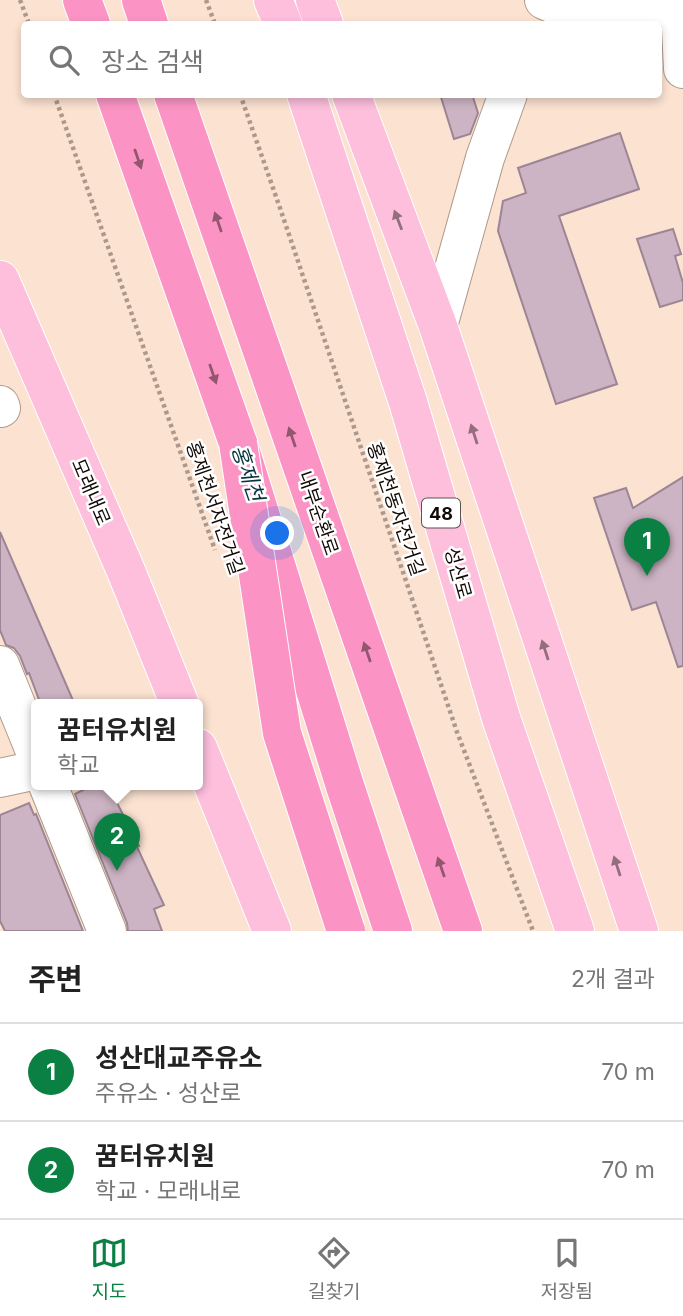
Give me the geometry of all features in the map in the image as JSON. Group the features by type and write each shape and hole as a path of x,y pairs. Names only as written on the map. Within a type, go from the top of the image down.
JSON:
{"highway":[{"path":"82,0 90,21"},
{"path":"141,0 148,21"},
{"path":"116,98 237,443 393,931"},
{"name":"내부순환로","path":"174,98 463,931"},
{"path":"237,443 282,733 346,931"}],"main road":[{"path":"273,0 282,21"},
{"name":"성산로","path":"307,98 408,402 501,718 575,931"},
{"path":"352,98 438,326 639,931"},
{"name":"모래내로","path":"0,281 126,571 178,699"},
{"path":"203,760 272,931"}],"street":[{"path":"556,12 681,7 683,69"},
{"path":"438,326 485,158 507,98"},
{"path":"0,664 31,741"},
{"path":"0,778 31,771"},
{"path":"50,790 107,931"}],"path":[{"path":"20,0 28,21"},
{"path":"206,0 214,21"},
{"name":"홍제천서자전거길","path":"55,98 219,561"},
{"name":"홍제천동자전거길","path":"241,98 457,732 533,931"}],"pier":[{"path":"49,0 176,0 183,21 56,21"},
{"path":"83,98 208,98 483,931 355,931 150,328 162,325"}],"building":[{"path":"441,98 473,98 478,113 470,134 454,139"},
{"path":"620,133 639,189 559,216 617,384 556,404 498,231 503,201 526,193 518,168"},
{"path":"673,229 681,254 675,256 683,283 683,300 660,307 637,239"},
{"path":"683,477 683,666 678,667 656,602 632,610 594,498 626,488 633,508"},
{"path":"0,532 72,699 39,699 20,656 14,648 6,645 0,630"},
{"path":"83,790 111,790 139,846 137,847 164,905 154,909 162,931 128,931 75,794"},
{"path":"29,803 34,815 36,814 83,931 5,931 0,921 0,815"}],"place":[{"name":"성산대교주유소","path":"647,576"},
{"name":"꿈터유치원","path":"117,871"}],"water label":[{"name":"홍제천","path":"248,473"}]}
